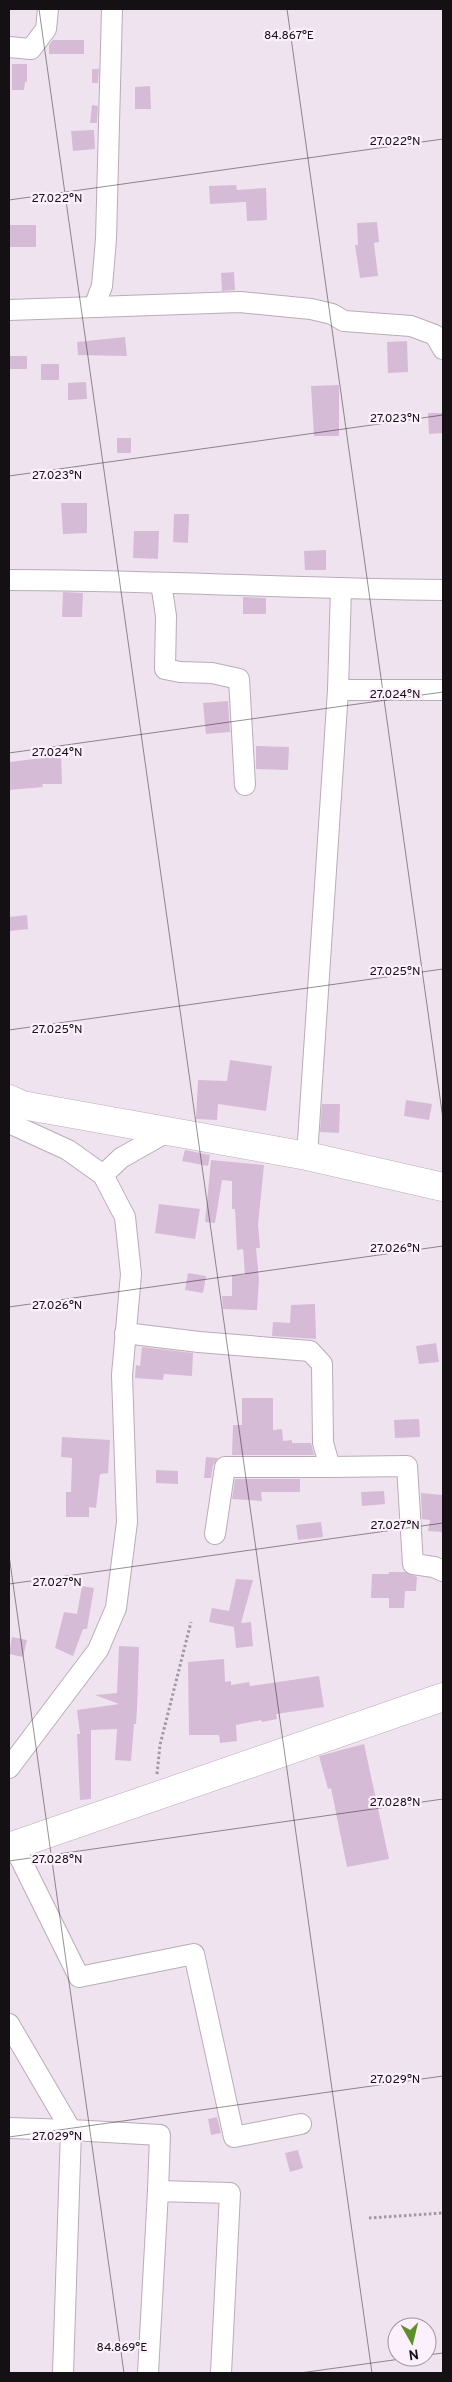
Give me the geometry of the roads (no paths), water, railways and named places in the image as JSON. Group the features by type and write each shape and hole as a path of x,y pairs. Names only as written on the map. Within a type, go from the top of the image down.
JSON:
{"main road":[{"path":"9,1099 22,1105 307,1156 443,1187"},
{"path":"10,1846 443,1697"}],"street":[{"path":"9,47 30,49 46,29 48,9"},
{"path":"94,307 102,286 106,239 112,9"},
{"path":"9,310 240,302 311,309 332,314 344,321 411,326 435,335 443,349"},
{"path":"9,580 443,590"},
{"path":"161,583 166,616 165,669 180,672 212,673 239,679 245,785"},
{"path":"307,1156 338,690 341,588"},
{"path":"338,690 443,690"},
{"path":"9,1123 68,1150 103,1175 125,1217 131,1274 122,1375 127,1522 116,1608 98,1650 9,1768"},
{"path":"103,1175 121,1158 167,1132"},
{"path":"126,1333 199,1342 310,1351 322,1364 323,1443 330,1467"},
{"path":"215,1534 225,1467 407,1466 412,1564 434,1567 443,1571"},
{"path":"10,1846 20,1858 79,1978 194,1954 234,2137 301,2124"},
{"path":"9,2024 71,2130 64,2373"},
{"path":"9,2128 160,2135 148,2373"},
{"path":"158,2191 230,2193 221,2373"}]}
